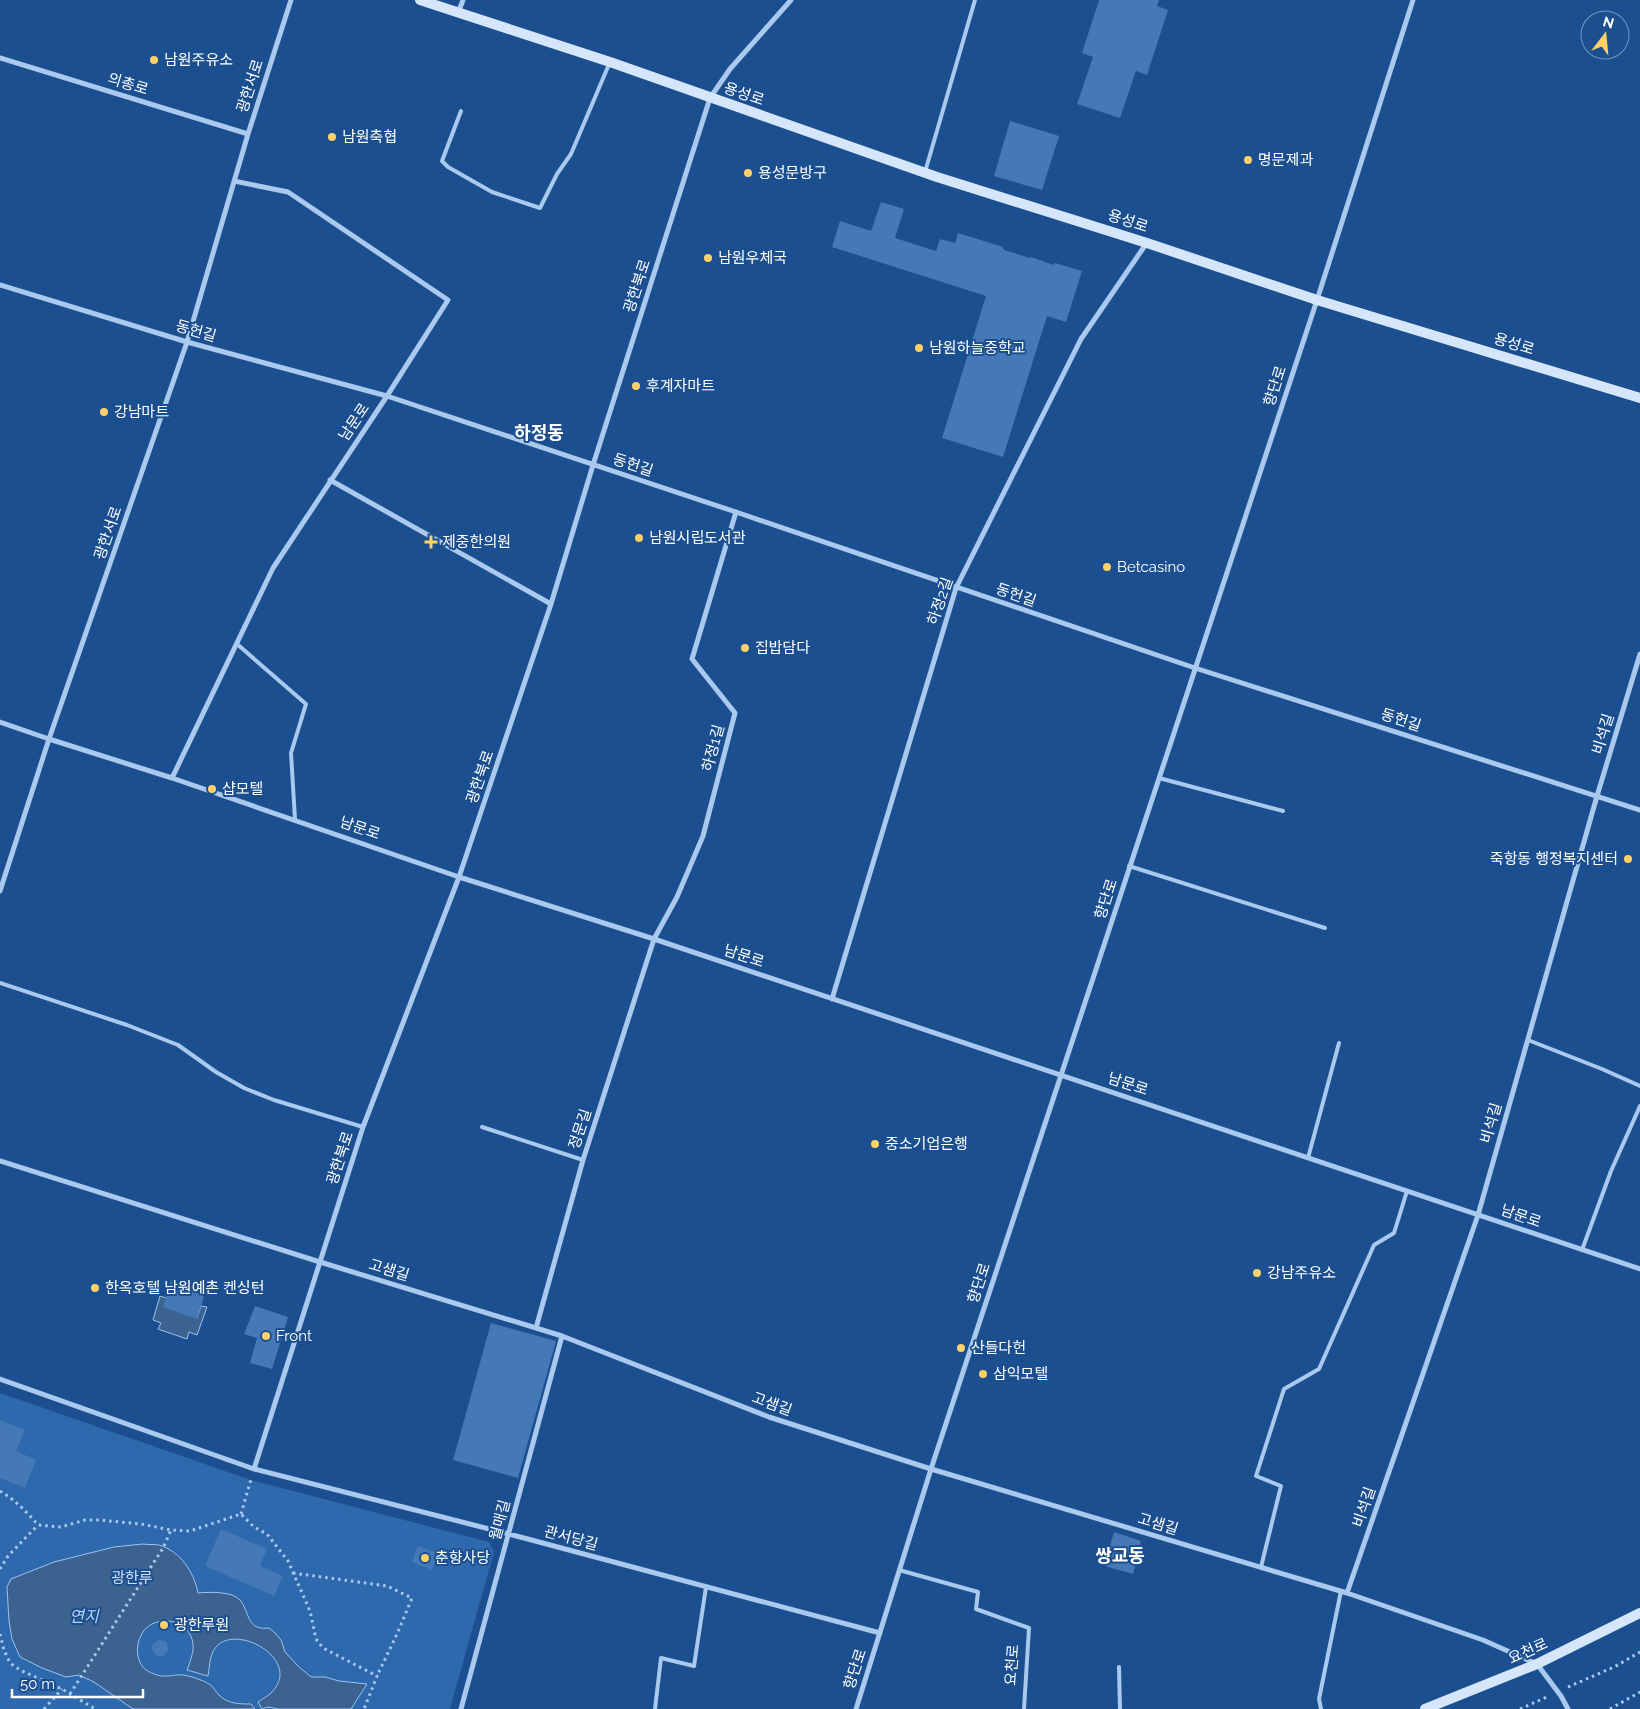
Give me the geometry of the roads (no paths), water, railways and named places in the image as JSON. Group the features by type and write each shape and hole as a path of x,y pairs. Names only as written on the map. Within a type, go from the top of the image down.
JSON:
{"street":[{"name":"광한서로","path":"0,891 49,739 187,342 248,134 291,0"},
{"name":"용성로","path":"420,0 610,62 925,172 1317,300 1640,398"},
{"path":"458,13 463,0"},
{"name":"광한북로","path":"254,1468 363,1127 460,877 551,604 593,465 710,98 730,69 791,0"},
{"name":"향단로","path":"856,1709 931,1469 1317,300 1413,0"},
{"name":"의총로","path":"0,58 248,134"},
{"path":"234,181 288,192 448,300 387,396"},
{"name":"하정2길","path":"832,998 956,588 1081,338 1147,243"},
{"name":"동헌길","path":"0,285 187,342 387,396 1195,668 1640,810"},
{"name":"남문로","path":"172,778 273,568 387,396"},
{"path":"330,480 551,604"},
{"name":"하정1길","path":"654,939 677,897 703,836 735,714 692,659 736,512"},
{"name":"비석길","path":"1347,1593 1478,1215 1597,796 1640,654"},
{"name":"남문로","path":"0,722 1640,1269"},
{"name":"정문길","path":"536,1328 583,1160 654,939"},
{"name":"고샘길","path":"0,1161 562,1336 769,1417 931,1469 1347,1593 1483,1640 1537,1664"},
{"name":"월매길","path":"461,1709 562,1336"},
{"path":"0,1379 254,1468"},
{"name":"관서당길","path":"254,1468 880,1633"},
{"name":"요천로","path":"1425,1709 1537,1664 1640,1613"},
{"path":"1537,1664 1568,1709"}],"lane":[{"path":"925,172 975,0"},
{"path":"461,111 442,161 448,167 492,192 540,208 557,174 571,154 610,62"},
{"path":"237,644 306,704 291,753 295,819"},
{"path":"1158,778 1283,811"},
{"name":"향단로","path":"1130,866 1325,928"},
{"path":"0,983 169,1041 244,1088 274,1100 363,1127"},
{"path":"1528,1040 1640,1086"},
{"path":"1308,1158 1339,1043"},
{"path":"1582,1250 1611,1171 1640,1106"},
{"path":"482,1128 583,1160"},
{"path":"1261,1567 1281,1486 1256,1476 1284,1389 1319,1369 1374,1244 1394,1233 1407,1191"},
{"name":"요천로","path":"899,1570 978,1592 976,1609 1030,1628 1024,1709"},
{"path":"655,1709 661,1658 694,1666 706,1587"},
{"path":"1321,1709 1319,1699 1340,1591"},
{"path":"1119,1667 1120,1709"}],"water":[{"path":"160,1296 197,1318 201,1306 207,1307 197,1335 189,1332 187,1339 158,1329 161,1323 153,1320"},
{"name":"연지","path":"143,1544 159,1545 180,1557 193,1577 198,1593 208,1592 232,1595 240,1600 252,1624 256,1627 269,1628 275,1633 281,1640 285,1652 311,1677 325,1677 339,1681 367,1684 351,1709 279,1709 268,1707 262,1709 258,1702 268,1696 276,1687 280,1676 278,1666 272,1656 252,1642 240,1639 229,1640 219,1644 213,1651 208,1676 187,1670 193,1650 191,1637 184,1627 172,1622 165,1621 152,1624 142,1633 139,1639 138,1653 139,1659 146,1670 160,1676 183,1675 193,1677 210,1685 226,1700 238,1704 251,1704 255,1709 133,1709 94,1682 79,1675 66,1677 20,1657 12,1639 9,1621 7,1587 11,1579 54,1562 114,1547"}],"place":[{"name":"남원주유소","path":"154,60"},
{"name":"남원축협","path":"332,137"},
{"name":"명문제과","path":"1248,160"},
{"name":"용성문방구","path":"748,173"},
{"name":"남원우체국","path":"708,258"},
{"name":"남원하늘중학교","path":"919,348"},
{"name":"후계자마트","path":"636,386"},
{"name":"강남마트","path":"104,412"},
{"name":"남원시립도서관","path":"639,538"},
{"name":"제중한의원","path":"431,542"},
{"name":"Betcasino","path":"1107,567"},
{"name":"집밥담다","path":"745,648"},
{"name":"샵모텔","path":"212,789"},
{"name":"죽항동 행정복지센터","path":"1628,859"},
{"name":"중소기업은행","path":"875,1144"},
{"name":"강남주유소","path":"1257,1273"},
{"name":"한옥호텔 남원예촌 켄싱턴","path":"95,1288"},
{"name":"Front","path":"266,1336"},
{"name":"산들다헌","path":"961,1348"},
{"name":"삼익모텔","path":"983,1374"},
{"name":"춘향사당","path":"425,1558"},
{"name":"광한루원","path":"164,1625"}],"district":[{"name":"하정동","path":"539,433"},
{"name":"쌍교동","path":"1120,1556"}],"park label":[{"name":"광한루","path":"132,1578"}]}
